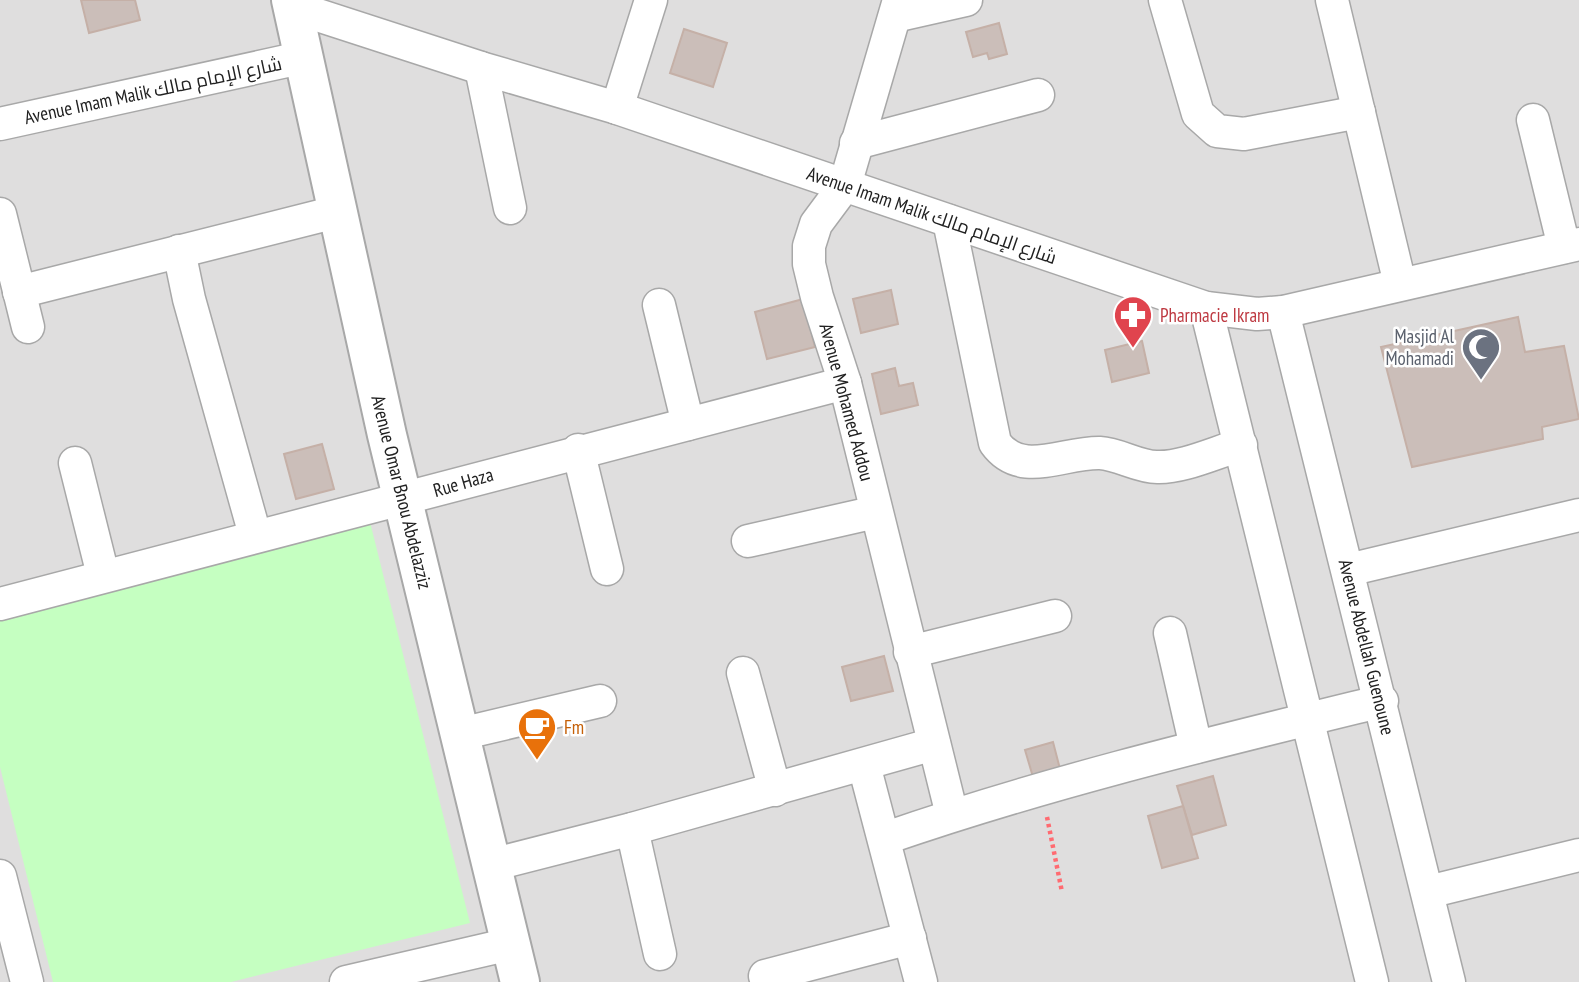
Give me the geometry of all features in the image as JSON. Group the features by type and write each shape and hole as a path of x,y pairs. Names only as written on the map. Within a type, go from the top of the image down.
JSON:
{"street":[{"path":"617,108 651,0"},
{"path":"897,8 966,0"},
{"path":"1165,0 1198,114 1217,131 1244,134 1359,112"},
{"path":"1332,0 1400,284"},
{"name":"Avenue Imam Malik شارع الإمام مالك","path":"292,4 481,68 617,108 1206,308 1257,314 1283,312 1571,246"},
{"name":"Avenue Omar Bnou Abdelazziz","path":"292,4 340,211 387,435 520,982"},
{"name":"Avenue Mohamed Addou","path":"897,8 845,185 817,224 808,246 817,297 845,383 952,815"},
{"name":"Avenue Imam Malik شارع الإمام مالك","path":"0,124 305,57"},
{"path":"481,68 510,208"},
{"path":"856,143 1038,95"},
{"path":"1533,120 1571,246"},
{"path":"19,292 340,211"},
{"path":"0,214 28,327"},
{"path":"949,221 995,443 1003,454 1014,461 1026,463 1098,453 1158,467 1241,445"},
{"path":"180,251 189,299 255,535"},
{"path":"659,305 688,424"},
{"path":"1206,308 1372,982"},
{"name":"Avenue Abdellah Guenoune","path":"1283,312 1382,701 1449,982"},
{"name":"Rue Haza","path":"0,604 255,535 404,499 578,450 845,383"},
{"path":"578,450 607,569"},
{"path":"75,463 103,575"},
{"path":"748,541 876,512"},
{"path":"1348,570 1579,515"},
{"path":"910,652 1055,616"},
{"path":"1170,633 1196,747"},
{"path":"743,673 775,790"},
{"path":"460,734 600,701"},
{"path":"886,838 952,815 1196,747 1382,701"},
{"path":"491,865 775,790 933,744"},
{"path":"864,765 886,838 921,982"},
{"path":"632,829 660,954"},
{"path":"1429,892 1579,855"},
{"path":"0,876 27,982"},
{"path":"765,975 910,938"},
{"path":"346,982 510,944"}],"path":[{"path":"1042,790 1062,892"}],"shaded area":[{"path":"0,0 1579,0 1579,982 0,982"}],"green space":[{"path":"370,522 470,923 231,982 53,982 0,767 0,613"}],"building":[{"path":"81,0 135,0 140,20 89,33"},
{"path":"999,23 1007,54 989,59 987,53 973,57 966,32"},
{"path":"684,29 727,43 713,87 670,73"},
{"path":"891,290 898,324 861,333 853,299"},
{"path":"803,299 815,347 767,359 755,312"},
{"name":"Masjid Al Mohamadi","path":"1518,317 1525,352 1564,346 1579,419 1542,427 1543,439 1412,467 1381,347"},
{"path":"1142,341 1149,373 1112,382 1105,350"},
{"path":"895,368 899,386 913,383 918,405 881,414 872,374"},
{"path":"322,444 334,489 296,499 284,454"},
{"path":"884,656 893,691 851,701 842,667"},
{"path":"1053,742 1060,769 1033,777 1025,750"},
{"path":"1213,776 1226,825 1192,835 1177,786"},
{"path":"1183,806 1198,858 1162,868 1148,816"}],"place":[{"name":"Pharmacie Ikram","path":"1133,349"},
{"name":"Masjid Al Mohamadi","path":"1481,381"},
{"name":"Fm","path":"537,761"}]}
